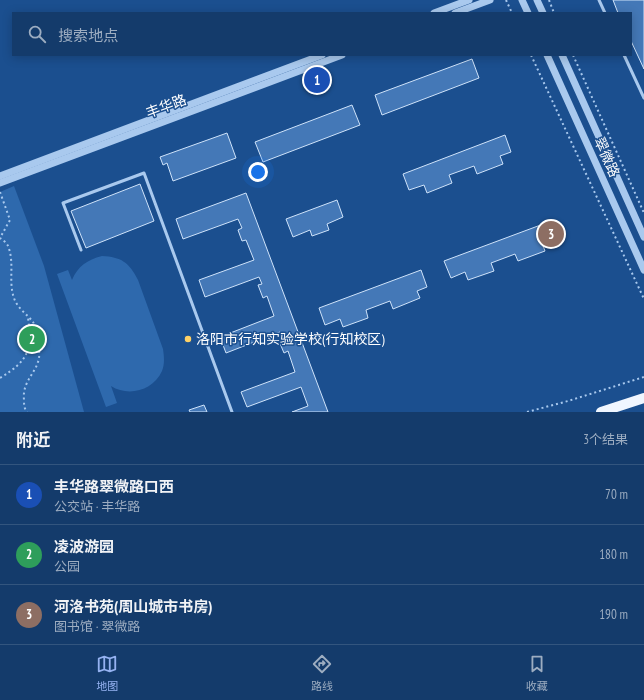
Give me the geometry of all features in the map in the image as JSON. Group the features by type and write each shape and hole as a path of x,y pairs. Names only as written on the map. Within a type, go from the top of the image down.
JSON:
{"main road":[{"path":"601,412 644,398"}],"street":[{"path":"437,12 469,0"},
{"path":"458,12 490,0"},
{"path":"522,0 528,12"},
{"path":"537,0 543,12"},
{"name":"丰华路","path":"0,176 319,56"},
{"name":"丰华路","path":"0,183 339,56"},
{"name":"翠微路","path":"547,56 644,270"},
{"name":"翠微路","path":"562,56 644,237"}],"lane":[{"path":"599,0 605,12"},
{"path":"624,56 644,98"},
{"path":"81,250 63,203 144,173 232,412"}],"path":[{"path":"506,0 512,12"},
{"path":"549,0 554,12"},
{"path":"531,56 644,299"},
{"path":"573,56 644,213"},
{"path":"0,192 10,220 0,238 8,245 11,258 14,300 33,323 37,335 39,358 25,385 23,394 25,409 27,412"},
{"path":"0,378 23,361 29,348 30,330 28,317"},
{"path":"527,412 568,401 644,377"}],"shaded area":[{"path":"14,186 44,266 84,412 0,412 0,192"},
{"path":"102,256 119,259 128,265 135,274 163,349 164,360 162,371 158,378 153,383 140,390 125,391 111,386 117,403 106,407 57,274 68,270 72,280 80,267 92,259"}],"building":[{"path":"613,0 644,0 644,69 632,43 632,12 618,12"},
{"path":"472,59 479,78 382,115 375,95"},
{"path":"352,105 360,125 263,162 255,142"},
{"path":"227,133 236,158 173,181 167,163 163,165 160,157"},
{"path":"505,135 511,152 500,156 503,164 477,174 474,166 449,175 452,183 427,193 424,185 409,190 403,174"},
{"path":"140,184 154,221 86,248 71,211"},
{"path":"246,193 328,412 292,412 308,406 301,387 247,407 241,392 295,372 288,351 284,353 279,341 283,340 280,332 226,353 220,337 274,316 267,296 263,298 258,285 262,284 259,277 205,297 199,280 254,260 246,240 242,241 238,230 242,228 238,219 183,239 176,219"},
{"path":"337,200 343,217 327,224 329,230 312,236 310,230 293,237 286,219"},
{"path":"546,223 552,239 542,243 545,251 518,261 515,254 491,263 494,271 468,280 465,272 451,278 444,261"},
{"path":"421,270 427,287 417,291 420,298 393,309 390,301 366,310 368,318 343,327 340,319 325,325 319,308"},
{"path":"204,405 207,412 190,412 189,410"}],"place":[{"name":"丰华路翠微路口西","path":"317,80"},
{"name":"河洛书苑(周山城市书房)","path":"551,234"},
{"name":"凌波游园","path":"32,339"},
{"name":"洛阳市行知实验学校(行知校区)","path":"188,339"}]}
